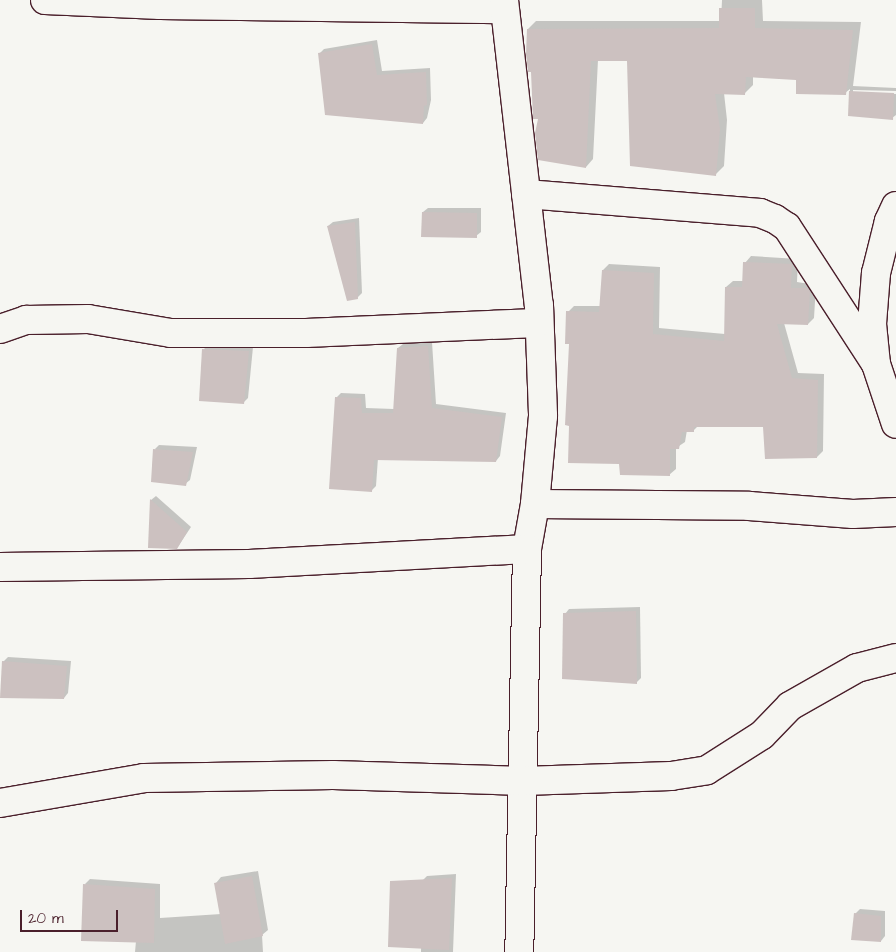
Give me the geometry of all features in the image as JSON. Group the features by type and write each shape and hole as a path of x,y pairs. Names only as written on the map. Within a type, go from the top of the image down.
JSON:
{"street":[{"path":"45,0 160,6 504,5 539,305 537,323 543,416 535,504 527,549 519,952"},
{"path":"526,194 760,213 775,219 787,227 876,364"},
{"path":"896,206 889,221 876,273 872,324 876,364 896,424"},
{"path":"0,329 26,320 88,319 171,333 306,333 537,323"},
{"path":"535,504 749,506 853,514 896,512"},
{"path":"0,567 249,564 527,549"},
{"path":"0,803 144,778 333,775 523,780 671,776 707,770 762,735 790,706 857,668 896,658"}],"building":[{"path":"719,8 755,8 755,28 853,30 846,95 796,94 796,80 746,77 745,95 715,94 720,129 716,176 630,166 627,61 591,61 586,168 538,160 535,133 538,119 533,119 531,72 528,72 526,54 527,29 719,28"},
{"path":"372,44 377,75 426,72 427,105 424,106 423,124 325,115 318,53"},
{"path":"849,91 894,93 893,120 848,116"},
{"path":"422,212 477,213 477,238 421,237"},
{"path":"355,222 358,299 347,301 327,226"},
{"path":"743,262 792,264 791,288 808,288 810,291 808,325 777,324 792,378 818,380 817,458 765,459 763,427 694,427 694,432 682,432 679,449 670,449 670,476 620,475 619,464 568,463 569,426 565,425 569,344 565,344 566,311 599,312 602,270 654,273 653,334 724,341 725,287 742,287"},
{"path":"428,346 432,408 502,417 496,462 374,460 372,492 329,489 335,397 361,398 362,413 393,413 397,348"},
{"path":"202,349 249,351 244,404 199,401"},
{"path":"153,449 193,452 186,486 151,482"},
{"path":"150,499 187,532 177,549 148,548"},
{"path":"636,611 637,684 562,679 563,613"},
{"path":"2,661 67,666 64,699 0,698"},
{"path":"252,876 263,936 225,944 214,883"},
{"path":"452,878 449,950 388,947 390,881"},
{"path":"83,884 155,889 154,943 81,941"},
{"path":"854,913 881,916 881,942 851,940"}]}
